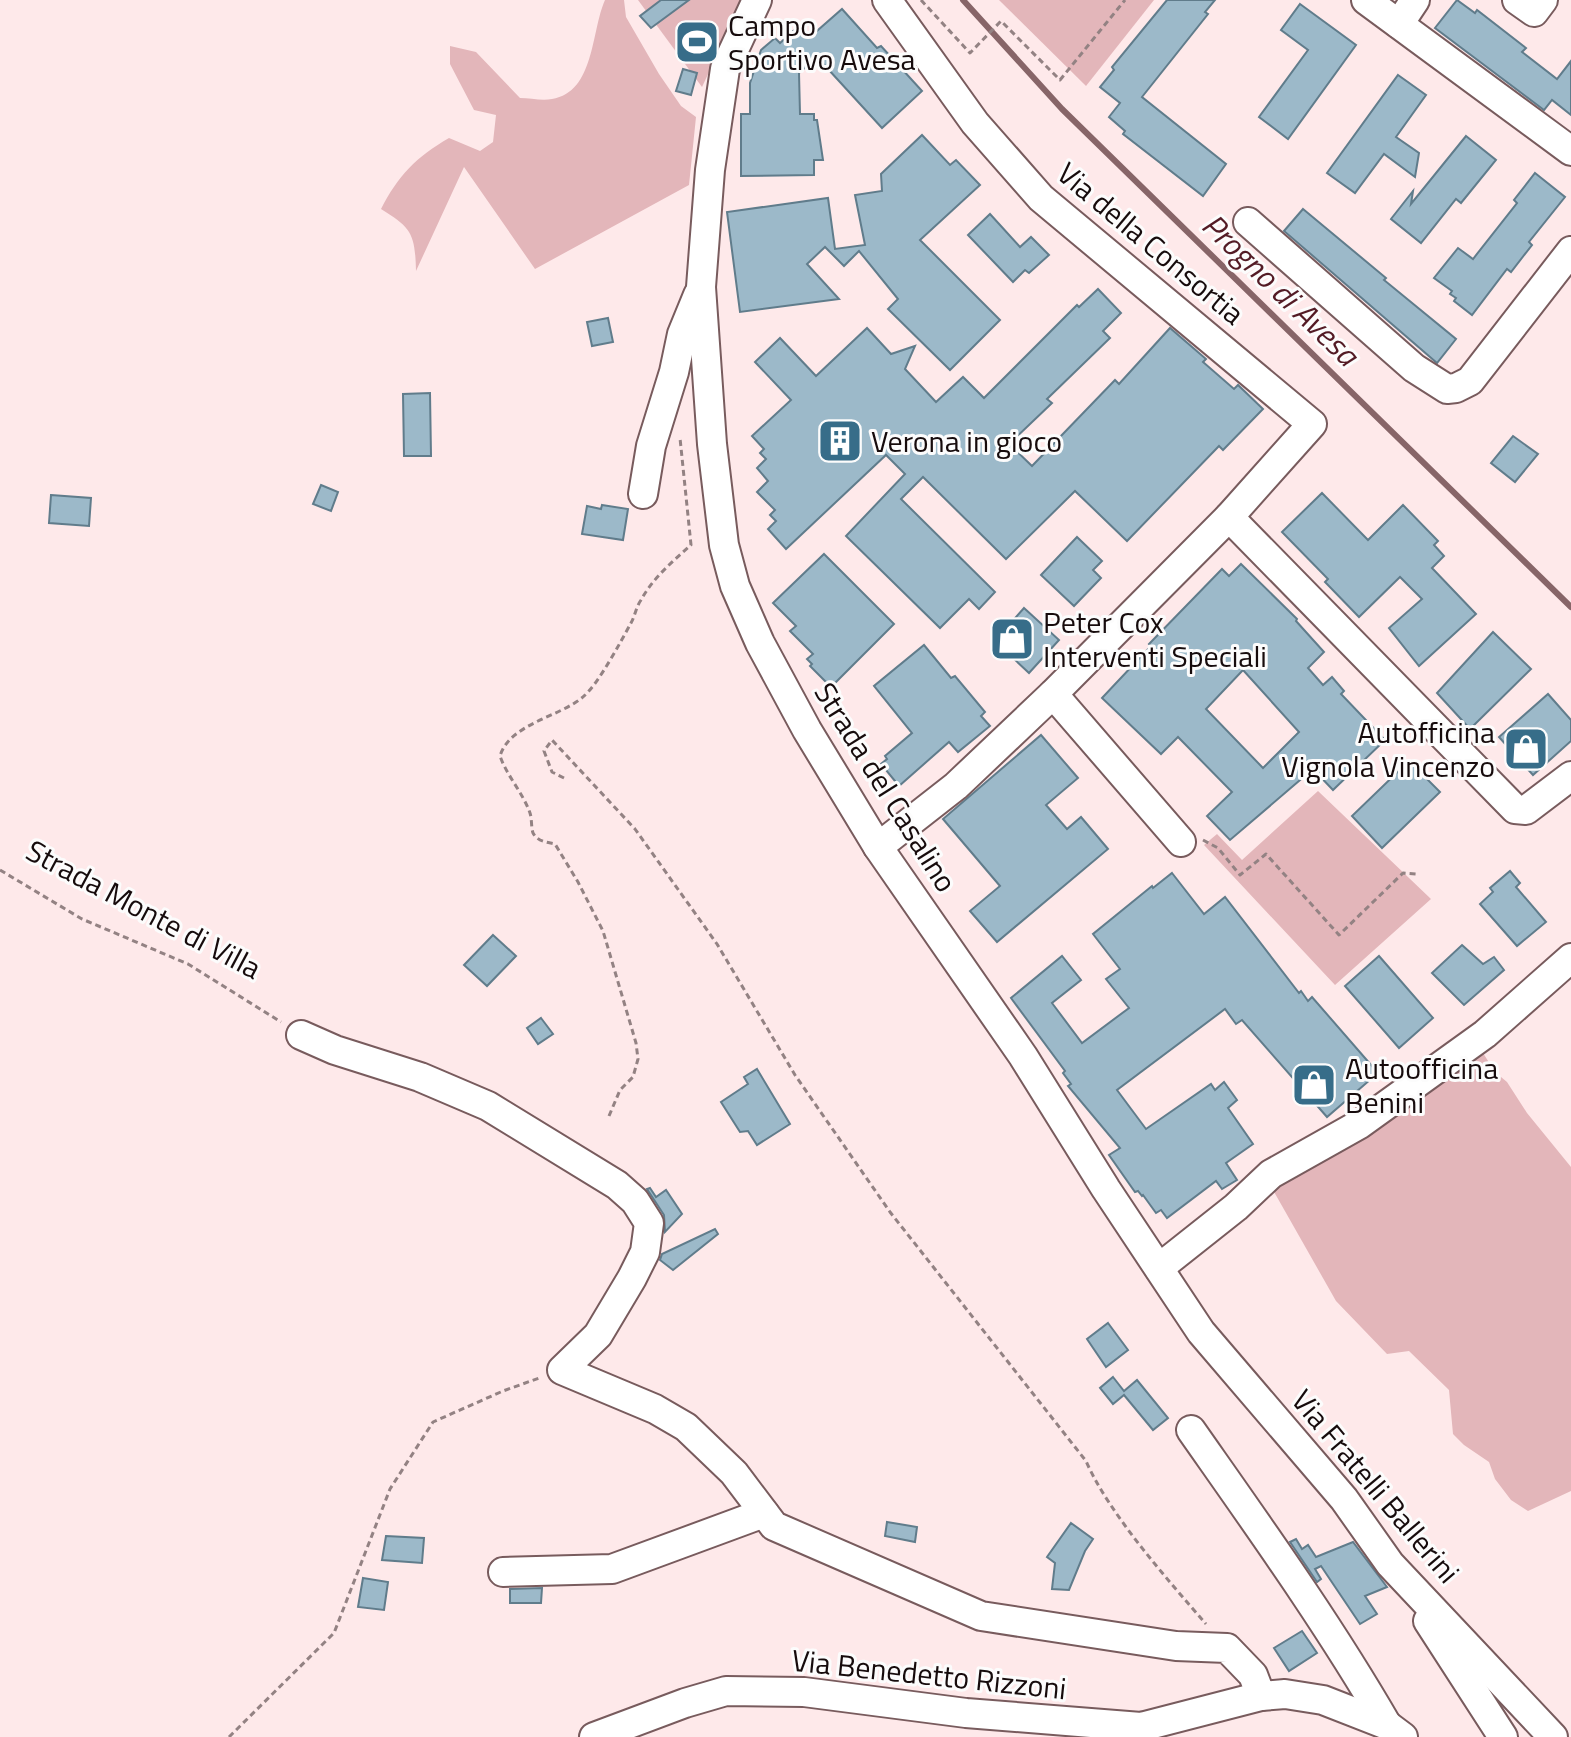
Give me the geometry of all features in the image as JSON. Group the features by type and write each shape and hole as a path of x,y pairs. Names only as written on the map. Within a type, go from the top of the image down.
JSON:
{"street":[{"name":"Strada del Casalino","path":"757,0 725,69 710,170 701,287 716,485 724,545 735,586 760,643 807,730 878,847 1023,1056 1159,1268"},
{"name":"Via della Consortia","path":"878,847 956,786 1053,694 1229,517 1312,424 1041,198 975,123 887,0"},
{"path":"1366,0 1571,151"},
{"path":"1399,24 1415,0"},
{"path":"1517,0 1534,12 1543,0"},
{"path":"1248,222 1414,368 1447,389 1470,381 1571,251"},
{"name":"Strada del Casalino","path":"643,494 651,446 674,372 682,334 701,287"},
{"path":"1229,517 1515,809 1526,810 1571,776"},
{"path":"1053,694 1181,842"},
{"path":"1159,1268 1236,1207 1271,1174 1360,1124 1485,1034 1569,963"},
{"path":"301,1035 335,1050 420,1077 488,1106 617,1185 635,1201 649,1223 645,1252 598,1335 562,1370 655,1409 686,1427 734,1473 774,1526 981,1616 1176,1646 1227,1648 1253,1675 1261,1696 1285,1694 1323,1700 1395,1731"},
{"name":"Via Fratelli Ballerini","path":"1159,1268 1201,1332 1344,1499 1390,1564 1553,1737"},
{"path":"1191,1430 1293,1576 1395,1731"},
{"path":"503,1572 612,1569 764,1513"},
{"path":"1390,1564 1503,1737"},
{"name":"Via Benedetto Rizzoni","path":"594,1737 726,1691 804,1692 938,1710 1141,1727 1261,1696"}],"path":[{"path":"921,0 970,53 1001,21 1060,80 1125,0"},
{"path":"609,1116 620,1090 633,1077 638,1059 627,1008 603,931 592,907 555,844 541,841 533,833 531,814 500,756 508,742 538,719 564,709 585,696 663,568 691,545 680,463 680,437"},
{"path":"564,778 552,772 544,751 552,740 635,829 717,944 795,1075 890,1212 1086,1461 1095,1480 1129,1529 1227,1648"},
{"path":"1181,842 1198,837 1218,848 1240,875 1266,854 1339,935 1403,873 1417,874"},
{"name":"Strada Monte di Villa","path":"0,870 82,919 188,964 301,1035"},
{"path":"229,1737 334,1633 390,1489 433,1422 503,1391 562,1370"}],"shaded area":[{"path":"605,0 624,0 626,17 659,74 681,106 696,117 689,185 535,269 464,167 416,271 410,233 381,209 387,197 409,168 449,138 480,151 493,142 496,115 474,110 450,64 450,46 476,52 520,98 552,99 566,94 584,73"},
{"name":"Campo Sportivo Avesa","path":"638,0 743,0 702,87"},
{"path":"999,0 1154,0 1086,86"},
{"path":"1318,791 1431,899 1335,985 1204,845 1217,834 1242,860"},
{"path":"1478,1045 1495,1072 1507,1082 1527,1113 1571,1167 1571,1491 1528,1511 1511,1500 1495,1479 1489,1462 1453,1434 1449,1390 1409,1351 1387,1354 1336,1301 1269,1183"}],"building":[{"path":"661,0 689,0 651,28 640,16"},
{"path":"1167,0 1215,0 1205,12 1208,14 1142,97 1226,164 1203,196 1123,134 1125,131 1109,117 1120,103 1100,87 1114,70 1112,67"},
{"path":"1457,0 1475,13 1477,10 1526,48 1522,52 1557,79 1571,61 1571,115 1552,100 1544,110 1435,28"},
{"path":"1300,4 1356,45 1288,139 1259,117 1308,50 1281,30"},
{"path":"842,9 922,91 882,128 817,57 799,73 800,114 814,114 814,120 817,120 823,160 814,160 814,175 741,176 741,114 750,114 750,83 761,50 775,38 780,43 800,25 810,37"},
{"path":"683,69 697,73 691,95 676,91"},
{"path":"1398,75 1426,95 1396,137 1419,153 1415,177 1384,154 1355,193 1327,173"},
{"path":"922,135 950,165 956,160 980,185 920,240 1000,320 950,370 888,309 898,299 859,251 844,266 825,247 807,264 839,299 740,312 727,212 828,198 835,249 865,245 855,195 882,191 881,174"},
{"path":"1466,136 1496,160 1461,203 1456,199 1421,243 1391,219 1413,191 1411,204"},
{"path":"1535,173 1565,197 1529,242 1532,245 1511,272 1507,269 1472,315 1454,301 1456,298 1450,294 1452,291 1434,278 1458,248 1473,259 1517,203 1514,200"},
{"path":"1303,209 1456,339 1437,363 1284,231"},
{"path":"990,214 1020,247 1031,237 1049,255 1029,273 1025,270 1013,282 968,235"},
{"path":"1098,289 1121,313 1103,331 1110,338 1047,399 1052,403 1009,444 1032,466 1115,380 1119,384 1170,328 1234,389 1238,385 1263,409 1223,450 1219,446 1127,541 1075,491 1006,559 923,477 901,499 995,592 979,609 969,599 940,628 846,536 905,474 886,455 786,549 768,529 776,521 770,515 775,510 757,492 768,481 757,468 766,459 760,453 764,449 752,436 791,400 755,362 780,338 816,376 867,328 891,354 915,346 905,369 936,402 963,377 984,398 1077,305 1079,307"},
{"path":"608,318 613,342 592,346 587,322"},
{"path":"430,393 431,456 404,456 403,394"},
{"path":"1513,436 1538,454 1515,482 1491,463"},
{"path":"321,485 338,492 331,511 313,504"},
{"path":"1322,493 1368,540 1403,505 1438,541 1434,545 1444,556 1432,568 1476,614 1419,666 1389,628 1422,599 1400,577 1359,617 1325,582 1328,579 1282,532"},
{"path":"51,495 91,498 89,526 49,523"},
{"path":"602,505 628,509 623,540 582,534 587,506 601,509"},
{"path":"1077,537 1102,561 1093,570 1101,578 1074,606 1041,575"},
{"path":"824,554 894,624 831,687 810,666 812,664 807,659 813,654 790,631 796,626 773,603"},
{"path":"1241,564 1297,619 1324,652 1308,668 1323,685 1332,677 1344,691 1341,694 1385,740 1333,790 1313,769 1230,840 1207,816 1232,792 1178,737 1161,754 1102,698 1222,569 1229,576","holes":["1243,670 1299,732 1263,768 1206,709"]},
{"path":"1024,608 1059,640 1029,673 995,641"},
{"path":"1493,632 1531,669 1470,729 1437,693"},
{"path":"924,645 985,712 981,716 990,726 958,752 949,742 899,786 881,764 887,759 885,756 912,733 874,686"},
{"path":"1548,694 1571,720 1571,741 1533,775 1499,737"},
{"path":"1041,735 1078,778 1046,805 1067,829 1081,817 1108,849 997,942 970,911 1000,886 943,819"},
{"path":"1409,761 1440,792 1382,848 1352,816"},
{"path":"1510,871 1520,883 1516,887 1546,922 1517,946 1480,904 1493,892 1490,888"},
{"path":"1172,873 1204,914 1225,897 1299,993 1301,991 1308,1001 1312,997 1378,1073 1327,1117 1242,1020 1236,1024 1225,1009 1117,1090 1146,1129 1211,1084 1215,1090 1224,1082 1237,1100 1228,1108 1253,1144 1226,1163 1237,1180 1222,1189 1216,1181 1167,1218 1161,1210 1156,1213 1143,1195 1135,1192 1109,1155 1120,1148 1068,1086 1071,1084 1063,1073 1065,1071 1011,998 1062,956 1081,980 1052,1003 1082,1043 1129,1008 1106,979 1120,969 1093,934"},
{"path":"493,935 516,956 487,986 464,965"},
{"path":"1462,945 1483,964 1494,957 1504,970 1464,1005 1432,973"},
{"path":"1379,956 1433,1018 1399,1048 1345,986"},
{"path":"541,1018 553,1034 538,1044 527,1028"},
{"path":"757,1069 790,1124 757,1145 748,1131 740,1132 721,1102 748,1084 744,1077"},
{"path":"650,1188 656,1197 666,1190 682,1214 665,1232 664,1215 647,1189"},
{"path":"715,1229 718,1234 673,1270 660,1260 662,1254"},
{"path":"1108,1323 1128,1350 1106,1367 1087,1339"},
{"path":"1113,1377 1124,1391 1137,1380 1168,1418 1153,1430 1124,1395 1113,1404 1100,1388"},
{"path":"887,1522 917,1527 915,1542 885,1536"},
{"path":"1071,1523 1093,1539 1069,1590 1052,1589 1055,1563 1047,1557"},
{"path":"386,1536 424,1538 422,1563 382,1560"},
{"path":"1296,1539 1302,1549 1308,1545 1316,1557 1353,1542 1387,1587 1365,1596 1377,1614 1360,1624 1321,1566 1315,1569 1321,1579 1317,1582 1290,1542"},
{"path":"363,1578 388,1582 384,1610 358,1607"},
{"path":"542,1588 541,1603 510,1603 510,1589"},
{"path":"1302,1631 1317,1653 1289,1671 1274,1648"}],"waterway":[{"name":"Progno di Avesa","path":"963,0 1062,109 1571,607"}],"place":[{"name":"Campo Sportivo Avesa","path":"697,42"},
{"name":"Verona in gioco","path":"840,441"},
{"name":"Peter Cox Interventi Speciali","path":"1012,639"},
{"name":"Autofficina Vignola Vincenzo","path":"1526,749"},
{"name":"Autoofficina Benini","path":"1314,1085"}]}
